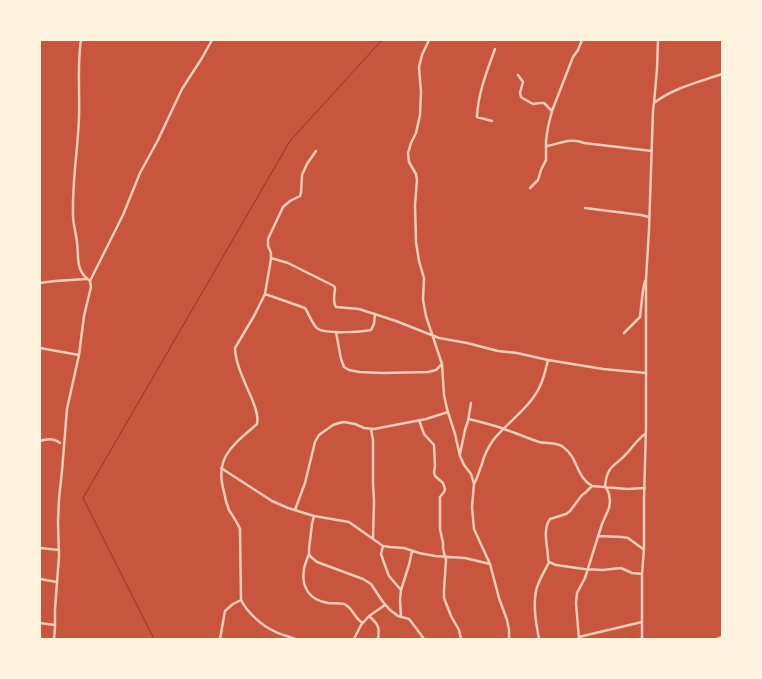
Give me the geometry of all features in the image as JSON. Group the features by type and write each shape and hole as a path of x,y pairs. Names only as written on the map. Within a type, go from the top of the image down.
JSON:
{"street":[{"path":"54,639 59,550 59,499 67,408 79,355 84,316 91,288 78,264 78,243 73,216 79,116 78,82 80,40"},
{"path":"88,280 123,214 140,173 158,140 182,89 212,40"},
{"path":"429,40 422,55 419,67 422,92 420,115 416,133 408,153 409,162 416,174 417,180 415,205 416,242 424,278 423,300 426,316 442,364 444,395 460,456 464,465 471,474 474,484 472,507 474,529 490,564 499,598 507,620 509,639"},
{"path":"530,188 538,180 546,160 548,127 552,111 573,57 582,40"},
{"path":"642,639 642,574 644,549 646,433 646,279 650,217 653,110 658,40"},
{"path":"492,121 477,117 477,109 480,92 495,49"},
{"path":"654,103 661,97 722,74"},
{"path":"518,75 523,82 520,93 524,100 533,104 544,103 552,111"},
{"path":"546,146 556,145 559,142 579,141 584,143 652,151"},
{"path":"295,639 274,631 257,620 241,600 240,529 229,510 224,495 221,482 221,468 225,456 239,439 257,424 258,420 255,406 239,365 235,348 265,294 271,258 268,239 283,207 290,201 300,196 302,175 307,164 316,151"},
{"path":"585,208 650,217"},
{"path":"271,258 288,263 334,286 336,288 334,301 334,305 336,307 360,309 439,338 498,351 517,353 548,360 603,369 646,373"},
{"path":"40,283 88,280"},
{"path":"624,333 640,317 645,281"},
{"path":"265,294 305,308 317,328 325,332 371,330 374,324 375,314"},
{"path":"336,332 341,359 344,367 349,370 383,373 428,372 436,370 442,364"},
{"path":"40,348 79,355"},
{"path":"474,484 478,478 481,465 494,439 520,413 538,391 548,360"},
{"path":"460,456 469,418 471,402"},
{"path":"295,510 305,483 315,442 319,435 333,425 339,423 349,423 371,429 420,420 448,412"},
{"path":"469,418 504,429 523,437 563,447 574,458 584,480 592,486 627,489 644,488"},
{"path":"420,420 424,434 434,445 435,476 445,489 440,497 440,529 446,567 444,598 451,616 459,630 460,639"},
{"path":"371,429 373,440 373,539"},
{"path":"642,622 579,638 576,603 577,593 589,568 602,524 609,508 610,501 606,487 606,478 610,469 628,452 638,439 646,433"},
{"path":"40,441 50,438 60,443"},
{"path":"221,468 272,501 288,508 314,516 349,522 383,546 404,548 419,553 466,558 490,564"},
{"path":"539,639 535,613 536,591 549,562 546,532 547,525 550,519 566,514 570,511 582,495 592,486"},
{"path":"314,516 310,533 308,549 309,554 304,569 304,579 308,593 310,596 320,601 327,603 342,603 346,605 359,621 363,623"},
{"path":"598,536 628,538 644,549"},
{"path":"383,546 381,554 389,576 401,590"},
{"path":"40,548 59,550"},
{"path":"401,617 401,590 405,581 412,551"},
{"path":"309,554 317,562 363,579 371,584 385,605 398,616 408,619 424,639"},
{"path":"549,562 556,565 569,567 603,570 621,568 632,573 642,574"},
{"path":"40,579 57,582"},
{"path":"220,639 225,611 233,604 241,600"},
{"path":"354,639 363,623 369,616 385,605"},
{"path":"369,616 378,626 378,639"},
{"path":"40,624 55,626"},
{"path":"717,639 722,637"}],"waterway":[{"path":"154,639 83,498 290,141 382,40"}]}
